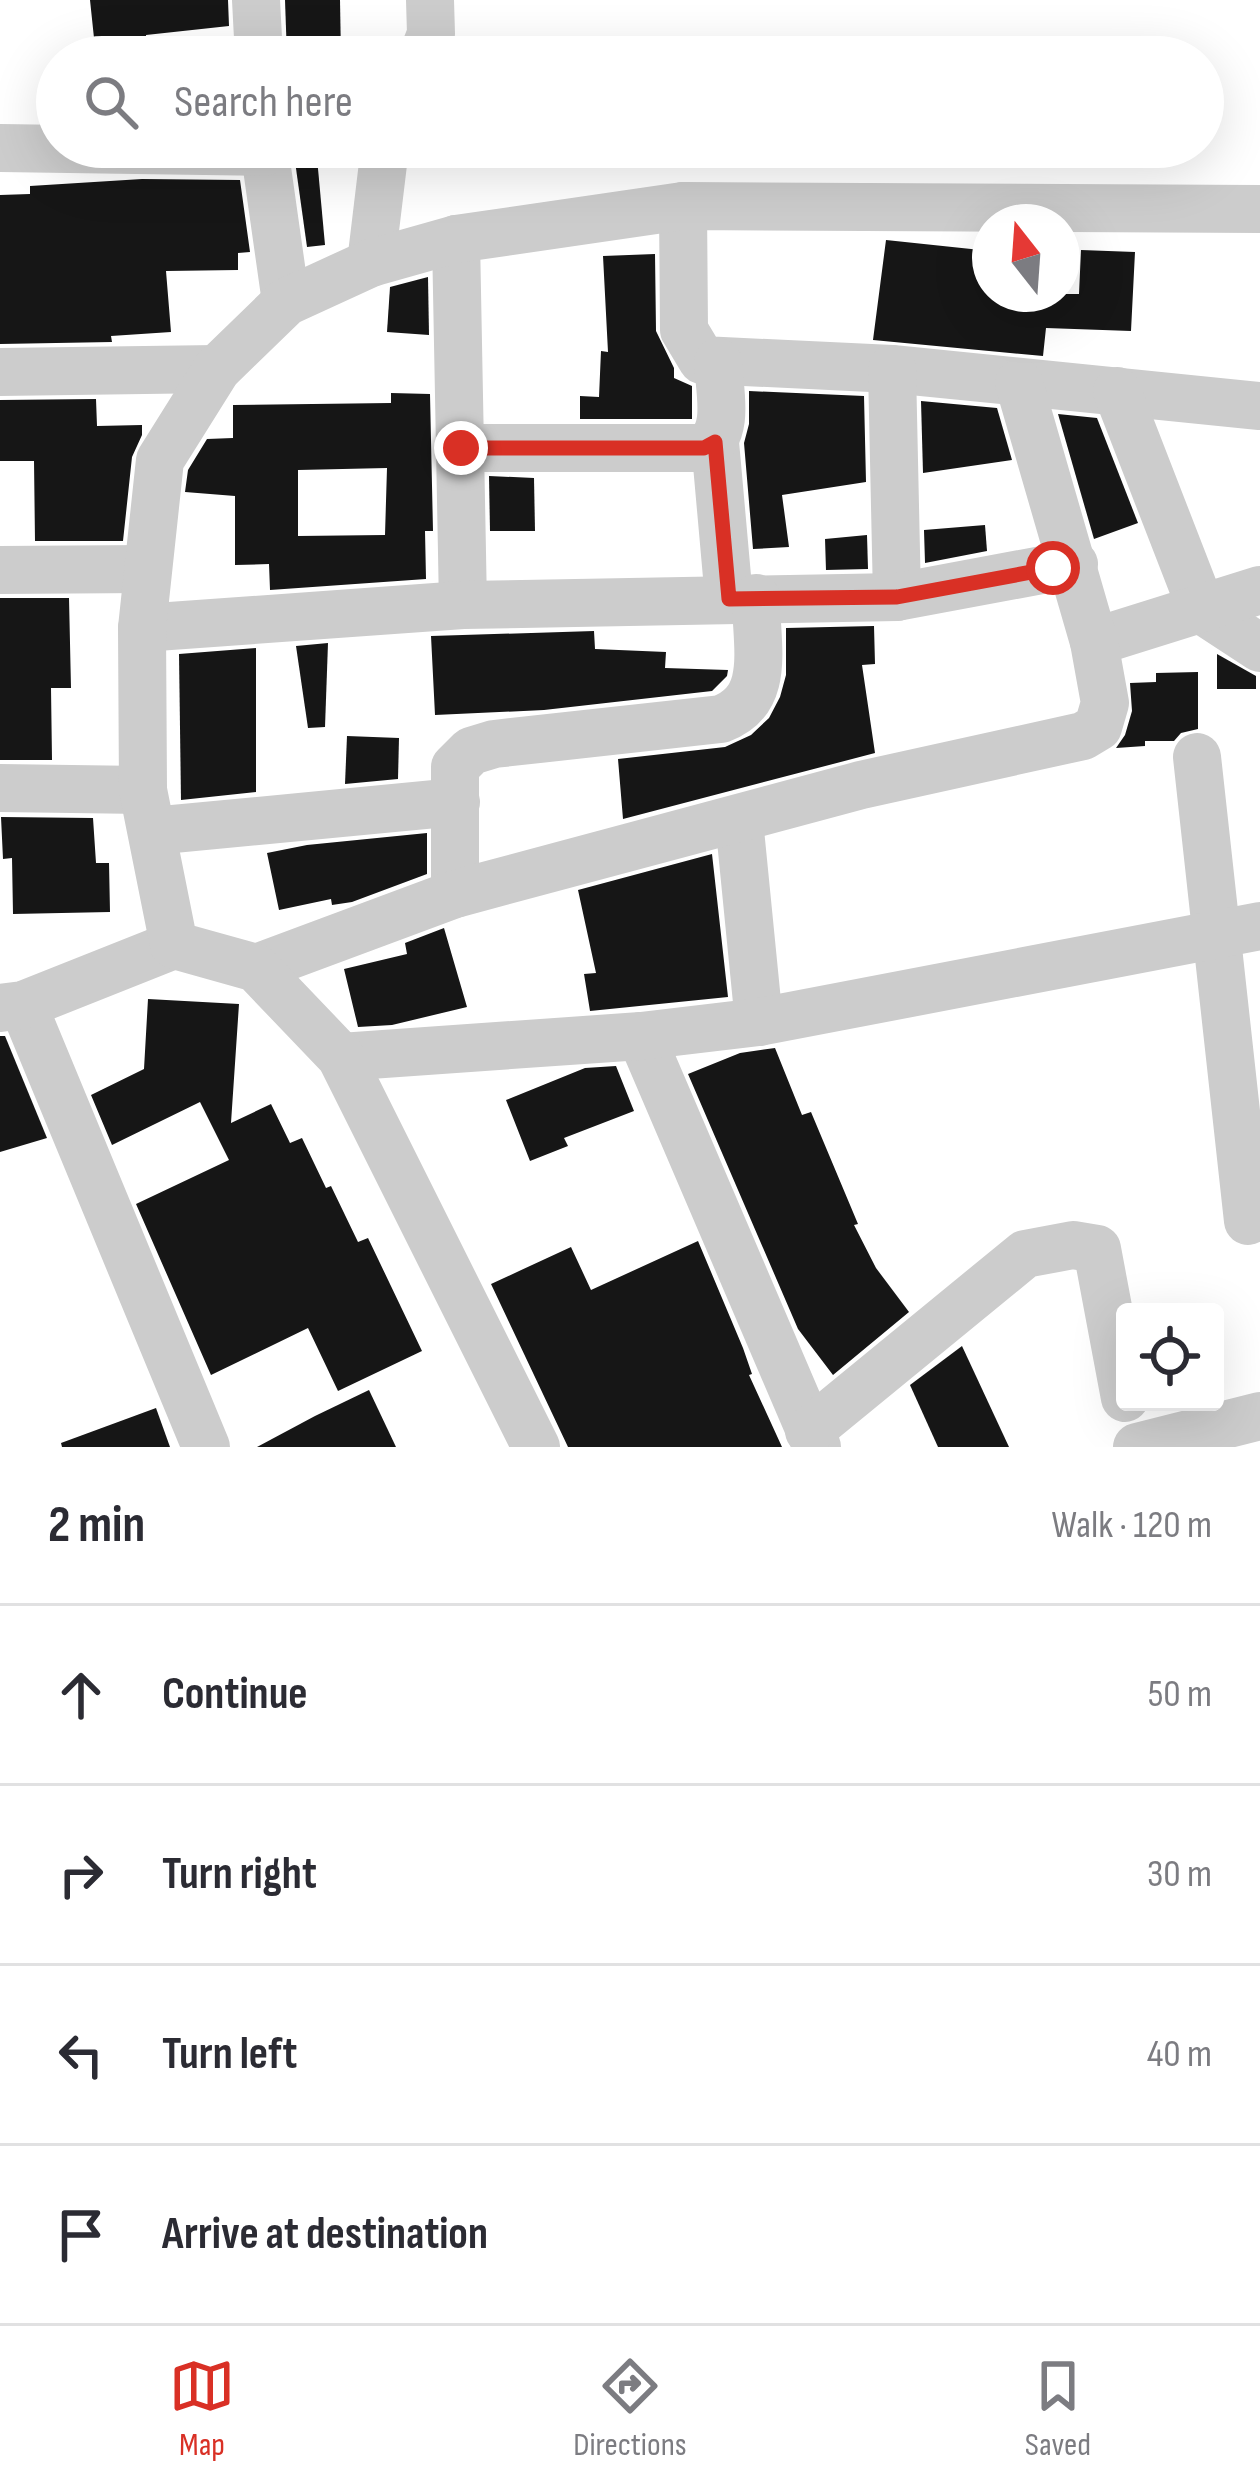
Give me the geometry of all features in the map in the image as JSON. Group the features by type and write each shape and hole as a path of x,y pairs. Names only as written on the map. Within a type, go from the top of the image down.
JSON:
{"street":[{"path":"256,0 258,36"},
{"path":"430,0 430,36"},
{"path":"0,148 36,148"},
{"path":"267,168 286,302"},
{"path":"371,262 382,168"},
{"path":"683,206 684,330 702,360 892,369 1260,406"},
{"path":"174,945 148,811 142,628 160,460 217,370 286,302 371,262 456,239 683,206 1260,208"},
{"path":"456,239 463,605"},
{"path":"461,448 704,448 715,442 721,430 718,362"},
{"path":"892,369 897,597"},
{"path":"0,372 217,370"},
{"path":"256,968 455,894 861,785 1083,736 1098,727 1105,703 1094,642 1018,383"},
{"path":"1117,391 1202,610 1260,649"},
{"path":"455,894 455,767 471,751 494,744 721,718 743,710 756,689 715,442"},
{"path":"142,628 463,605 897,597 1074,564"},
{"path":"0,570 146,569"},
{"path":"1094,642 1260,590"},
{"path":"1197,757 1238,930 1248,1221"},
{"path":"0,788 148,811 456,802"},
{"path":"739,820 759,1022"},
{"path":"341,1057 641,1036 759,1022 1238,930"},
{"path":"206,1447 11,1006 174,945 256,968 341,1057 530,1445"},
{"path":"641,1036 813,1439 1025,1254 1072,1245 1097,1249 1116,1351"},
{"path":"1127,1411 1135,1447 1260,1416"}],"building":[{"path":"90,0 228,0 229,26 146,36 94,36"},
{"path":"285,0 340,0 341,36 286,36"},
{"path":"296,168 318,168 325,245 307,247"},
{"path":"142,179 240,180 250,252 238,253 238,270 166,271 171,332 111,336 112,342 0,344 0,195 30,194 30,186"},
{"path":"886,240 972,249 972,312 1080,312 1081,250 1135,252 1131,331 1046,328 1043,356 873,340"},
{"path":"655,254 656,331 674,378 692,386 692,419 580,419 580,396 599,397 601,351 608,352 603,256"},
{"path":"428,277 429,335 387,332 390,287"},
{"path":"749,391 864,396 866,482 782,495 789,547 753,549 744,443"},
{"path":"391,393 430,394 433,531 425,531 426,579 270,590 269,564 235,565 235,496 185,492 188,470 207,439 233,438 233,405 391,403","holes":["387,468 385,535 298,536 298,470"]},
{"path":"96,399 97,426 142,425 132,457 123,541 35,541 34,461 0,461 0,400"},
{"path":"921,401 997,408 1012,460 923,473"},
{"path":"1058,414 1097,418 1138,523 1094,539"},
{"path":"489,476 534,478 535,531 490,531"},
{"path":"985,525 987,551 925,563 924,530"},
{"path":"867,535 868,569 826,570 825,539"},
{"path":"0,598 69,598 71,688 51,688 52,760 0,760"},
{"path":"874,626 875,664 862,665 875,753 623,819 618,759 725,747 751,735 769,718 786,675 786,628"},
{"path":"594,631 595,649 666,652 665,668 728,670 727,676 712,691 544,710 435,715 431,636"},
{"path":"328,643 325,727 308,728 296,646"},
{"path":"256,648 256,792 181,800 179,654"},
{"path":"1217,654 1256,676 1256,689 1217,689"},
{"path":"1198,672 1198,729 1181,733 1174,741 1116,748 1132,711 1130,683 1156,682 1156,673"},
{"path":"347,736 399,738 398,779 345,784"},
{"path":"1,817 93,818 96,863 109,863 110,912 13,914 12,858 3,859"},
{"path":"427,833 427,874 352,902 332,905 331,899 279,910 267,853"},
{"path":"712,854 728,997 590,1011 584,974 596,973 578,890"},
{"path":"444,928 467,1007 392,1025 358,1027 344,969 407,954 405,943"},
{"path":"148,999 239,1004 231,1123 271,1104 290,1143 302,1138 358,1242 368,1238 422,1351 338,1391 308,1328 211,1375 136,1204 229,1160 200,1102 112,1145 91,1095 144,1069"},
{"path":"0,1036 5,1036 47,1138 0,1152"},
{"path":"775,1048 802,1115 811,1112 858,1224 854,1225 876,1268 909,1312 833,1375 798,1329 688,1074 740,1053"},
{"path":"616,1066 634,1111 564,1138 568,1146 530,1161 506,1100 585,1068"},
{"path":"698,1241 782,1447 568,1447 491,1284 571,1247 591,1290"},
{"path":"962,1346 1009,1447 938,1447 910,1385"},
{"path":"369,1390 396,1447 257,1447 315,1416"},
{"path":"156,1408 170,1447 62,1447 61,1443"}],"route":[{"path":"461,448 704,448 715,442 729,599 897,597 1053,568"}]}
